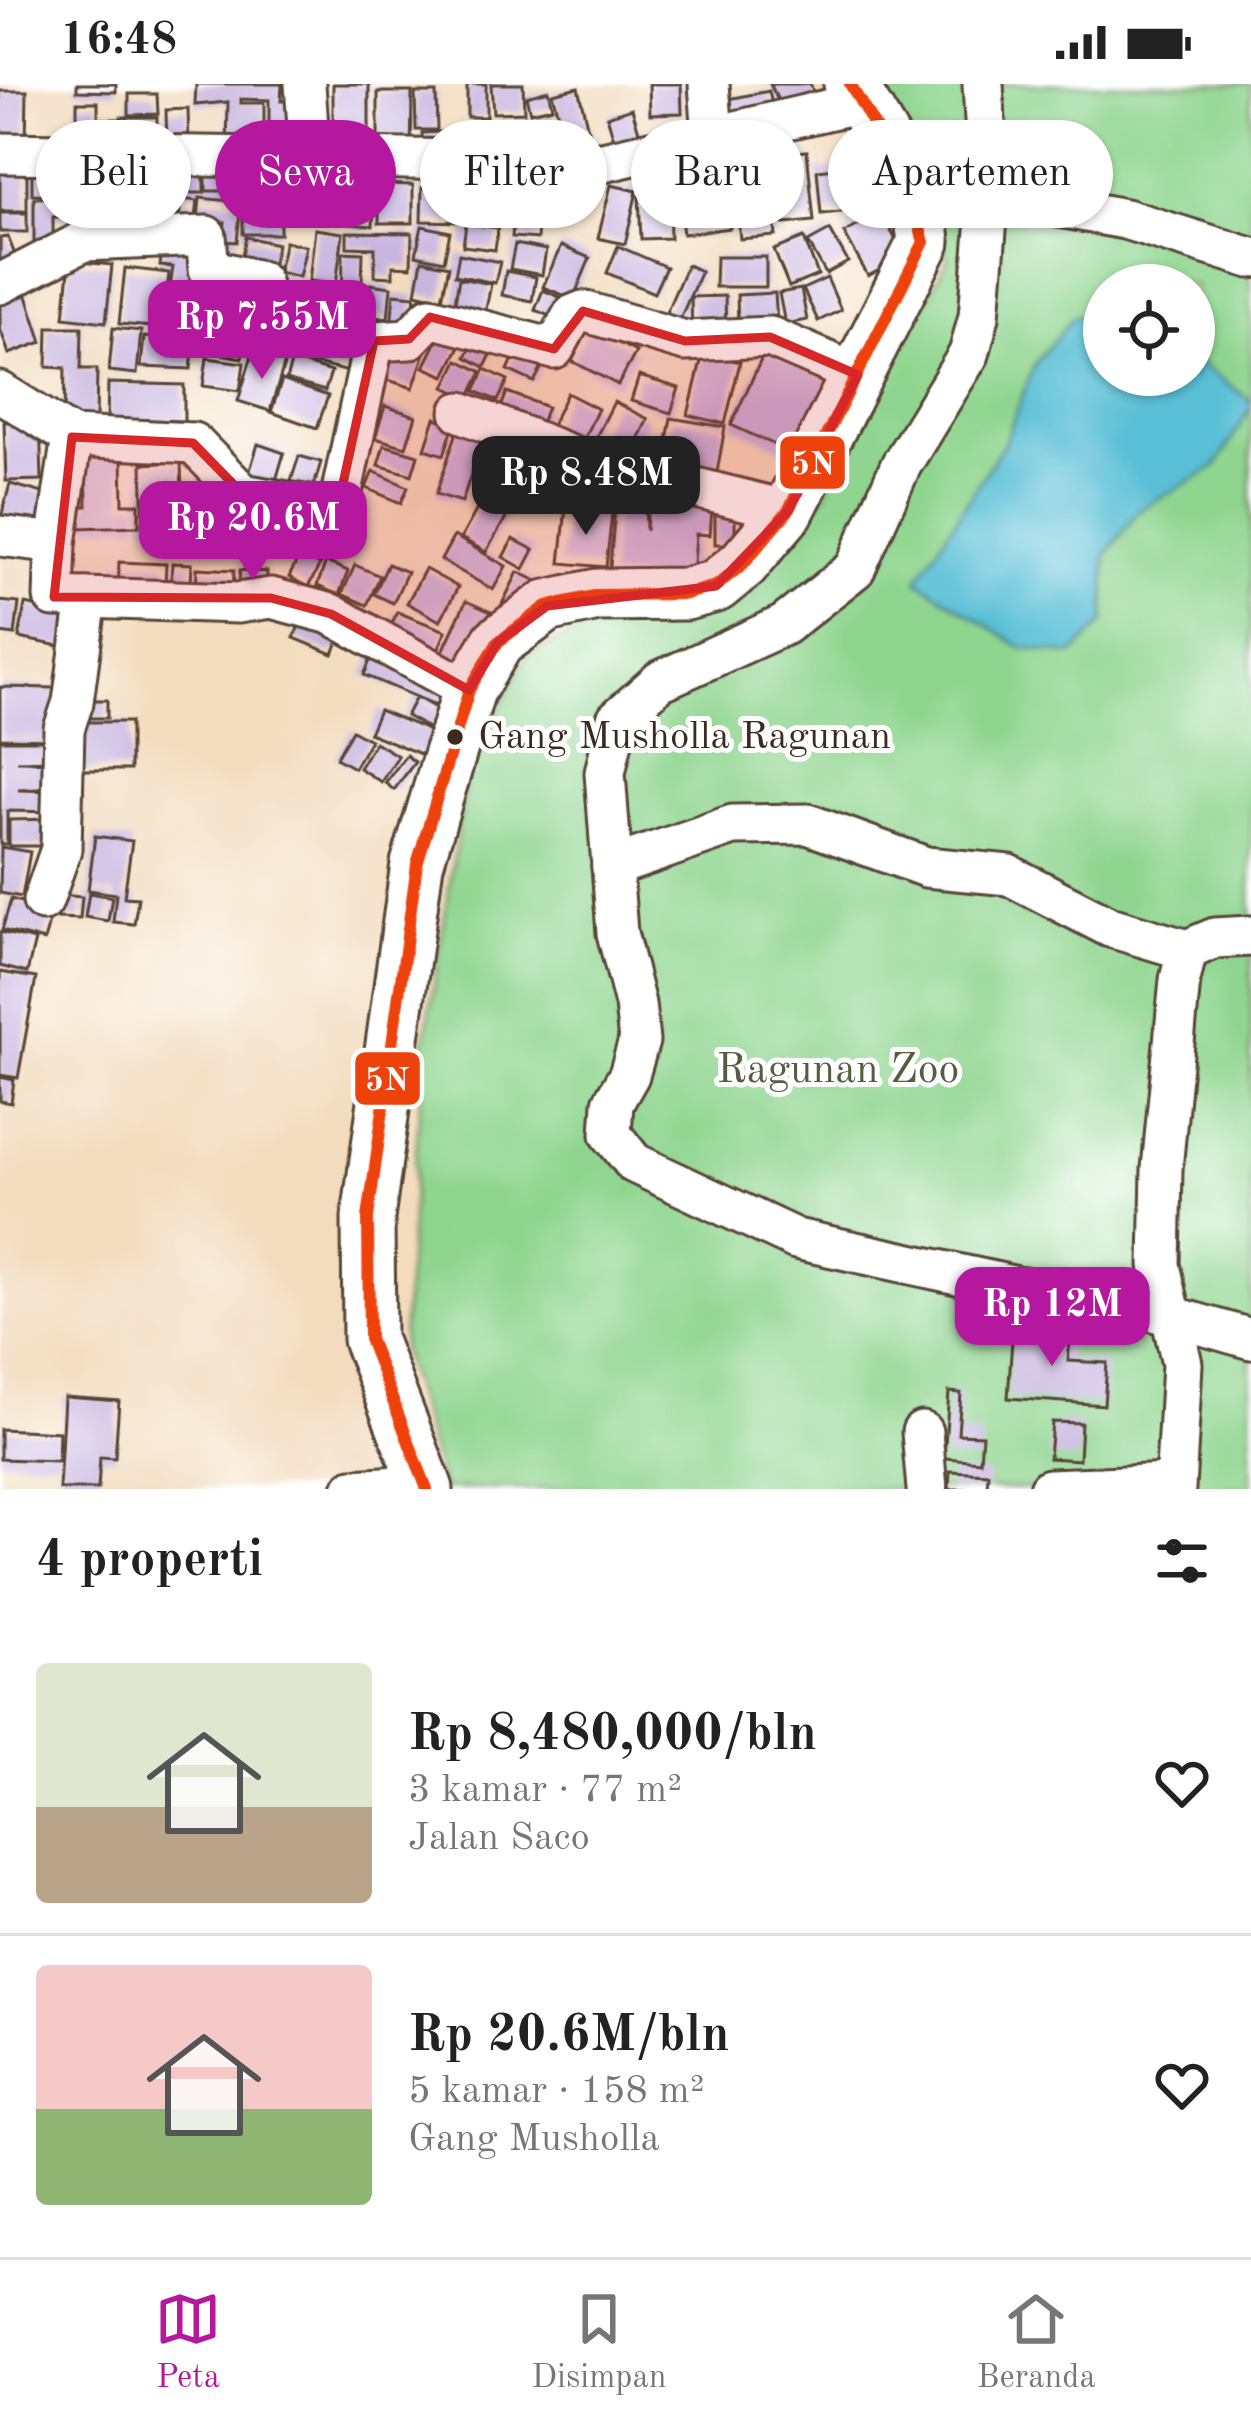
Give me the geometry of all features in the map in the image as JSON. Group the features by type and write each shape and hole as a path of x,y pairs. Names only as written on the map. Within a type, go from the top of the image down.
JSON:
{"main road":[{"path":"424,1483 369,1339 368,1218 417,864 469,690 498,642 547,606 598,596 686,595 716,586 743,564 788,511 924,242 922,222 856,93"}],"street":[{"path":"305,84 308,120"},
{"path":"709,84 712,120"},
{"path":"983,84 985,120"},
{"path":"766,120 856,93"},
{"path":"0,152 215,155"},
{"path":"396,158 603,162 631,155"},
{"path":"1113,217 1251,258"},
{"path":"986,228 979,316 969,354 901,466 855,569 784,625 661,680 616,719 605,773 616,933 635,1004 638,1041 629,1075 613,1103 611,1134 634,1163 796,1239 1017,1287 1112,1299 1251,1339"},
{"path":"0,284 84,241 206,236 209,269 260,281 268,314 374,341 409,339 430,316 554,349 573,315 584,310 686,341 770,337 858,375"},
{"path":"0,392 72,437 193,443 243,494 330,510 341,496 374,341"},
{"path":"461,412 580,459 788,511"},
{"path":"43,901 61,849 64,729 73,703 70,597 56,543 72,437"},
{"path":"0,536 56,543"},
{"path":"70,597 238,603 271,598 331,614 469,690"},
{"path":"612,867 733,825 808,824 926,867 1009,875 1110,927 1187,950 1215,938 1251,936"},
{"path":"1049,1489 1174,1486 1182,1364 1160,1265 1162,1169 1187,950"},
{"path":"922,1432 927,1489"},
{"path":"353,1489 424,1483"}],"highlighted area":[{"path":"583,311 685,341 770,337 858,375 788,511 716,586 547,606 498,642 469,690 331,614 271,598 54,597 72,437 193,443 243,494 337,511 374,341 409,339 430,317 554,349"}],"green space":[{"name":"Ragunan Zoo","path":"863,84 1251,84 1251,1489 443,1489 401,1350 424,1048 468,766 529,653 595,625 730,608 824,496 948,259 934,228 1113,228 1113,120 886,120"}],"water":[{"path":"1074,316 1083,317 1083,396 1215,396 1215,374 1251,401 1216,467 1139,510 1106,555 1105,621 1073,655 1021,647 917,580 1005,441 1035,363"}],"building":[{"path":"77,84 116,84 116,92 77,91"},
{"path":"196,84 282,84 281,101 303,101 303,120 269,120 269,100 241,99 241,103 264,103 264,120 228,120 228,102 195,105"},
{"path":"333,84 369,84 369,120 333,120"},
{"path":"467,84 486,84 486,117 467,117"},
{"path":"491,84 523,84 524,112 493,113"},
{"path":"649,84 681,84 682,113 650,114"},
{"path":"770,84 810,84 818,102 786,117"},
{"path":"578,87 586,120 559,120 552,93"},
{"path":"548,90 552,107 530,112 526,96"},
{"path":"0,91 27,91 26,145 0,144"},
{"path":"769,91 775,118 734,120 729,99"},
{"path":"378,92 412,92 411,157 396,157 396,120 378,120"},
{"path":"415,93 436,93 437,120 420,120 420,130 416,130"},
{"path":"129,94 157,94 158,114 129,115"},
{"path":"77,102 98,102 98,119 118,119 118,120 77,120"},
{"path":"632,108 636,120 631,120 631,148 618,152 607,116"},
{"path":"188,109 188,120 166,120 166,110"},
{"path":"121,117 157,117 157,120"},
{"path":"804,151 814,221 804,222"},
{"path":"32,157 36,157 36,194 32,194"},
{"path":"0,159 27,159 27,211 0,211"},
{"path":"191,163 204,163 204,193 191,193"},
{"path":"206,165 215,165 215,191 206,191"},
{"path":"828,169 828,213 821,214 817,170"},
{"path":"396,184 413,185 413,223 396,223"},
{"path":"611,185 631,190 625,244 598,238 600,228 607,228"},
{"path":"34,198 36,228 53,228 53,246 34,246"},
{"path":"200,198 215,199 215,228 221,228 220,234 198,219"},
{"path":"191,200 198,201 194,235 178,233 178,228 191,228"},
{"path":"0,213 27,213 27,232 0,232"},
{"path":"104,228 141,228 104,235"},
{"path":"224,228 238,228 237,242 223,241"},
{"path":"243,228 280,228 280,234 243,234"},
{"path":"422,228 450,232 444,261 416,255"},
{"path":"465,228 498,228 495,250 463,246"},
{"path":"513,228 538,228 537,239 512,237"},
{"path":"640,228 670,228 670,238 641,239"},
{"path":"682,228 730,228 683,234"},
{"path":"739,228 775,228 776,236 740,239"},
{"path":"853,228 889,228 905,256 868,276 844,233"},
{"path":"315,229 343,233 336,284 309,281"},
{"path":"830,230 848,262 826,274 808,242"},
{"path":"347,232 412,233 411,267 393,266 393,277 375,276 375,248 347,247"},
{"path":"8,237 19,265 0,272 0,238"},
{"path":"246,237 277,244 270,276 239,269"},
{"path":"163,238 216,273 214,293 201,291 197,327 166,324 169,290 187,290 170,288 173,267 160,266"},
{"path":"804,238 818,275 789,287 774,250"},
{"path":"285,241 306,246 299,277 278,272"},
{"path":"515,244 546,250 542,275 510,269"},
{"path":"561,246 590,258 573,299 543,287"},
{"path":"618,246 666,267 654,293 607,273"},
{"path":"343,252 363,253 361,310 342,310"},
{"path":"459,254 500,262 495,283 455,275"},
{"path":"716,257 766,257 766,287 715,287"},
{"path":"422,260 449,266 442,299 416,293"},
{"path":"70,261 112,265 106,322 64,317"},
{"path":"687,265 701,271 676,328 662,322"},
{"path":"125,268 169,273 163,328 119,324"},
{"path":"506,271 536,277 532,301 502,295"},
{"path":"459,278 491,284 485,314 454,308"},
{"path":"827,278 841,310 818,321 803,289"},
{"path":"370,284 391,287 388,318 367,315"},
{"path":"236,285 257,289 242,358 221,354 223,344 200,339 209,295 232,300"},
{"path":"291,286 324,294 318,318 285,310"},
{"path":"801,289 807,320 785,324 779,293"},
{"path":"25,290 42,342 9,354 0,328 0,299"},
{"path":"543,290 576,304 568,324 535,310"},
{"path":"775,293 777,324 738,326 737,295"},
{"path":"394,294 415,296 411,329 391,327"},
{"path":"725,296 726,330 692,332 691,297"},
{"path":"269,319 294,325 286,359 261,353"},
{"path":"300,324 365,342 357,374 291,358"},
{"path":"48,327 82,327 81,369 97,369 96,419 64,419 65,368 47,367"},
{"path":"444,327 465,336 445,376 424,367"},
{"path":"113,328 141,331 137,374 109,371"},
{"path":"589,328 636,352 618,385 572,361"},
{"path":"477,335 496,344 485,367 466,357"},
{"path":"144,337 172,340 170,356 173,341 194,343 191,369 141,367"},
{"path":"397,344 425,353 413,388 385,379"},
{"path":"765,351 842,386 808,460 731,425"},
{"path":"253,352 285,362 270,411 238,401"},
{"path":"516,353 543,365 534,382 508,370"},
{"path":"703,353 740,362 725,424 688,415"},
{"path":"207,358 244,363 240,391 203,386"},
{"path":"292,360 331,372 325,391 286,380"},
{"path":"458,360 482,372 469,398 445,387"},
{"path":"485,369 508,380 498,401 475,391"},
{"path":"639,376 679,388 671,413 631,401"},
{"path":"282,380 328,396 317,428 271,412"},
{"path":"108,383 184,385 184,421 107,419"},
{"path":"507,392 547,407 539,428 499,413"},
{"path":"567,393 598,409 581,444 550,428"},
{"path":"614,402 648,419 630,456 595,439"},
{"path":"385,406 416,416 406,447 375,438"},
{"path":"435,418 454,425 444,455 425,449"},
{"path":"671,418 725,427 716,478 662,468"},
{"path":"461,420 486,428 462,502 436,494"},
{"path":"40,421 42,480 6,481 4,422"},
{"path":"258,444 284,453 273,491 246,483"},
{"path":"384,445 418,455 412,475 378,465"},
{"path":"299,456 321,462 310,500 287,493"},
{"path":"122,458 123,504 139,504 139,526 77,528 76,506 87,506 86,459"},
{"path":"181,462 183,526 144,527 142,464"},
{"path":"373,471 408,487 401,503 366,488"},
{"path":"203,474 252,500 240,535 197,520 196,525 186,521"},
{"path":"10,484 58,497 47,538 0,521"},
{"path":"649,487 713,493 710,535 696,534 693,577 609,578 616,497 645,499 646,531"},
{"path":"482,500 508,514 486,552 461,538"},
{"path":"715,500 735,500 735,544 715,544"},
{"path":"272,507 314,514 304,546 263,536"},
{"path":"566,508 612,513 606,567 560,563"},
{"path":"454,536 506,566 493,590 441,560"},
{"path":"513,539 534,550 524,569 503,557"},
{"path":"300,555 320,565 308,587 289,577"},
{"path":"119,562 166,564 165,585 118,583"},
{"path":"326,562 348,571 339,595 317,586"},
{"path":"172,563 192,564 190,601 170,600"},
{"path":"388,564 407,572 393,603 374,594"},
{"path":"355,565 380,576 367,605 342,594"},
{"path":"197,568 234,570 233,595 196,594"},
{"path":"425,569 458,587 440,621 407,603"},
{"path":"240,570 267,572 265,597 238,594"},
{"path":"518,572 539,582 519,622 498,612"},
{"path":"0,601 19,603 15,635 0,633"},
{"path":"466,601 500,616 472,677 438,662"},
{"path":"25,604 81,615 75,649 19,638"},
{"path":"305,611 344,626 333,654 294,638"},
{"path":"397,612 446,631 435,657 386,638"},
{"path":"375,649 450,682 440,707 364,675"},
{"path":"0,687 56,688 59,739 0,738"},
{"path":"416,697 444,713 433,731 406,716"},
{"path":"77,700 107,700 107,718 76,718"},
{"path":"379,710 440,735 430,758 369,733"},
{"path":"73,722 130,722 130,770 72,770"},
{"path":"352,730 370,740 354,768 336,758"},
{"path":"0,740 55,740 55,760 17,761 58,762 57,788 18,790 59,791 58,812 7,811 7,844 0,844"},
{"path":"375,742 398,756 381,782 359,768"},
{"path":"406,755 415,762 394,790 385,783"},
{"path":"57,819 57,846 9,846 9,820"},
{"path":"95,836 132,841 124,897 138,898 134,924 113,922 116,894 88,890"},
{"path":"1,847 30,852 22,897 0,893"},
{"path":"89,893 112,897 108,921 85,917"},
{"path":"60,895 82,897 80,919 58,918"},
{"path":"11,899 52,911 44,941 2,930"},
{"path":"0,932 35,940 27,973 0,966"},
{"path":"0,972 36,978 18,1078 0,1075"},
{"path":"0,1077 14,1080 11,1103 0,1101"},
{"path":"1013,1325 1071,1329 1068,1361 1107,1363 1104,1405 1008,1398"},
{"path":"949,1392 961,1393 958,1434 982,1435 980,1461 944,1458"},
{"path":"64,1397 119,1401 115,1458 100,1457 98,1489 59,1489"},
{"path":"1052,1422 1081,1423 1079,1460 1049,1458"},
{"path":"0,1429 59,1432 58,1461 0,1459"},
{"path":"950,1471 988,1473 987,1489 949,1489"}],"transit line":[{"name":"5N","path":"427,1489 369,1339 368,1218 417,864 469,690 498,642 547,606 598,595 686,594 716,586 743,564 788,511 924,242 906,181 850,84"}],"place":[{"name":"Gang Musholla Ragunan","path":"455,737"}]}
